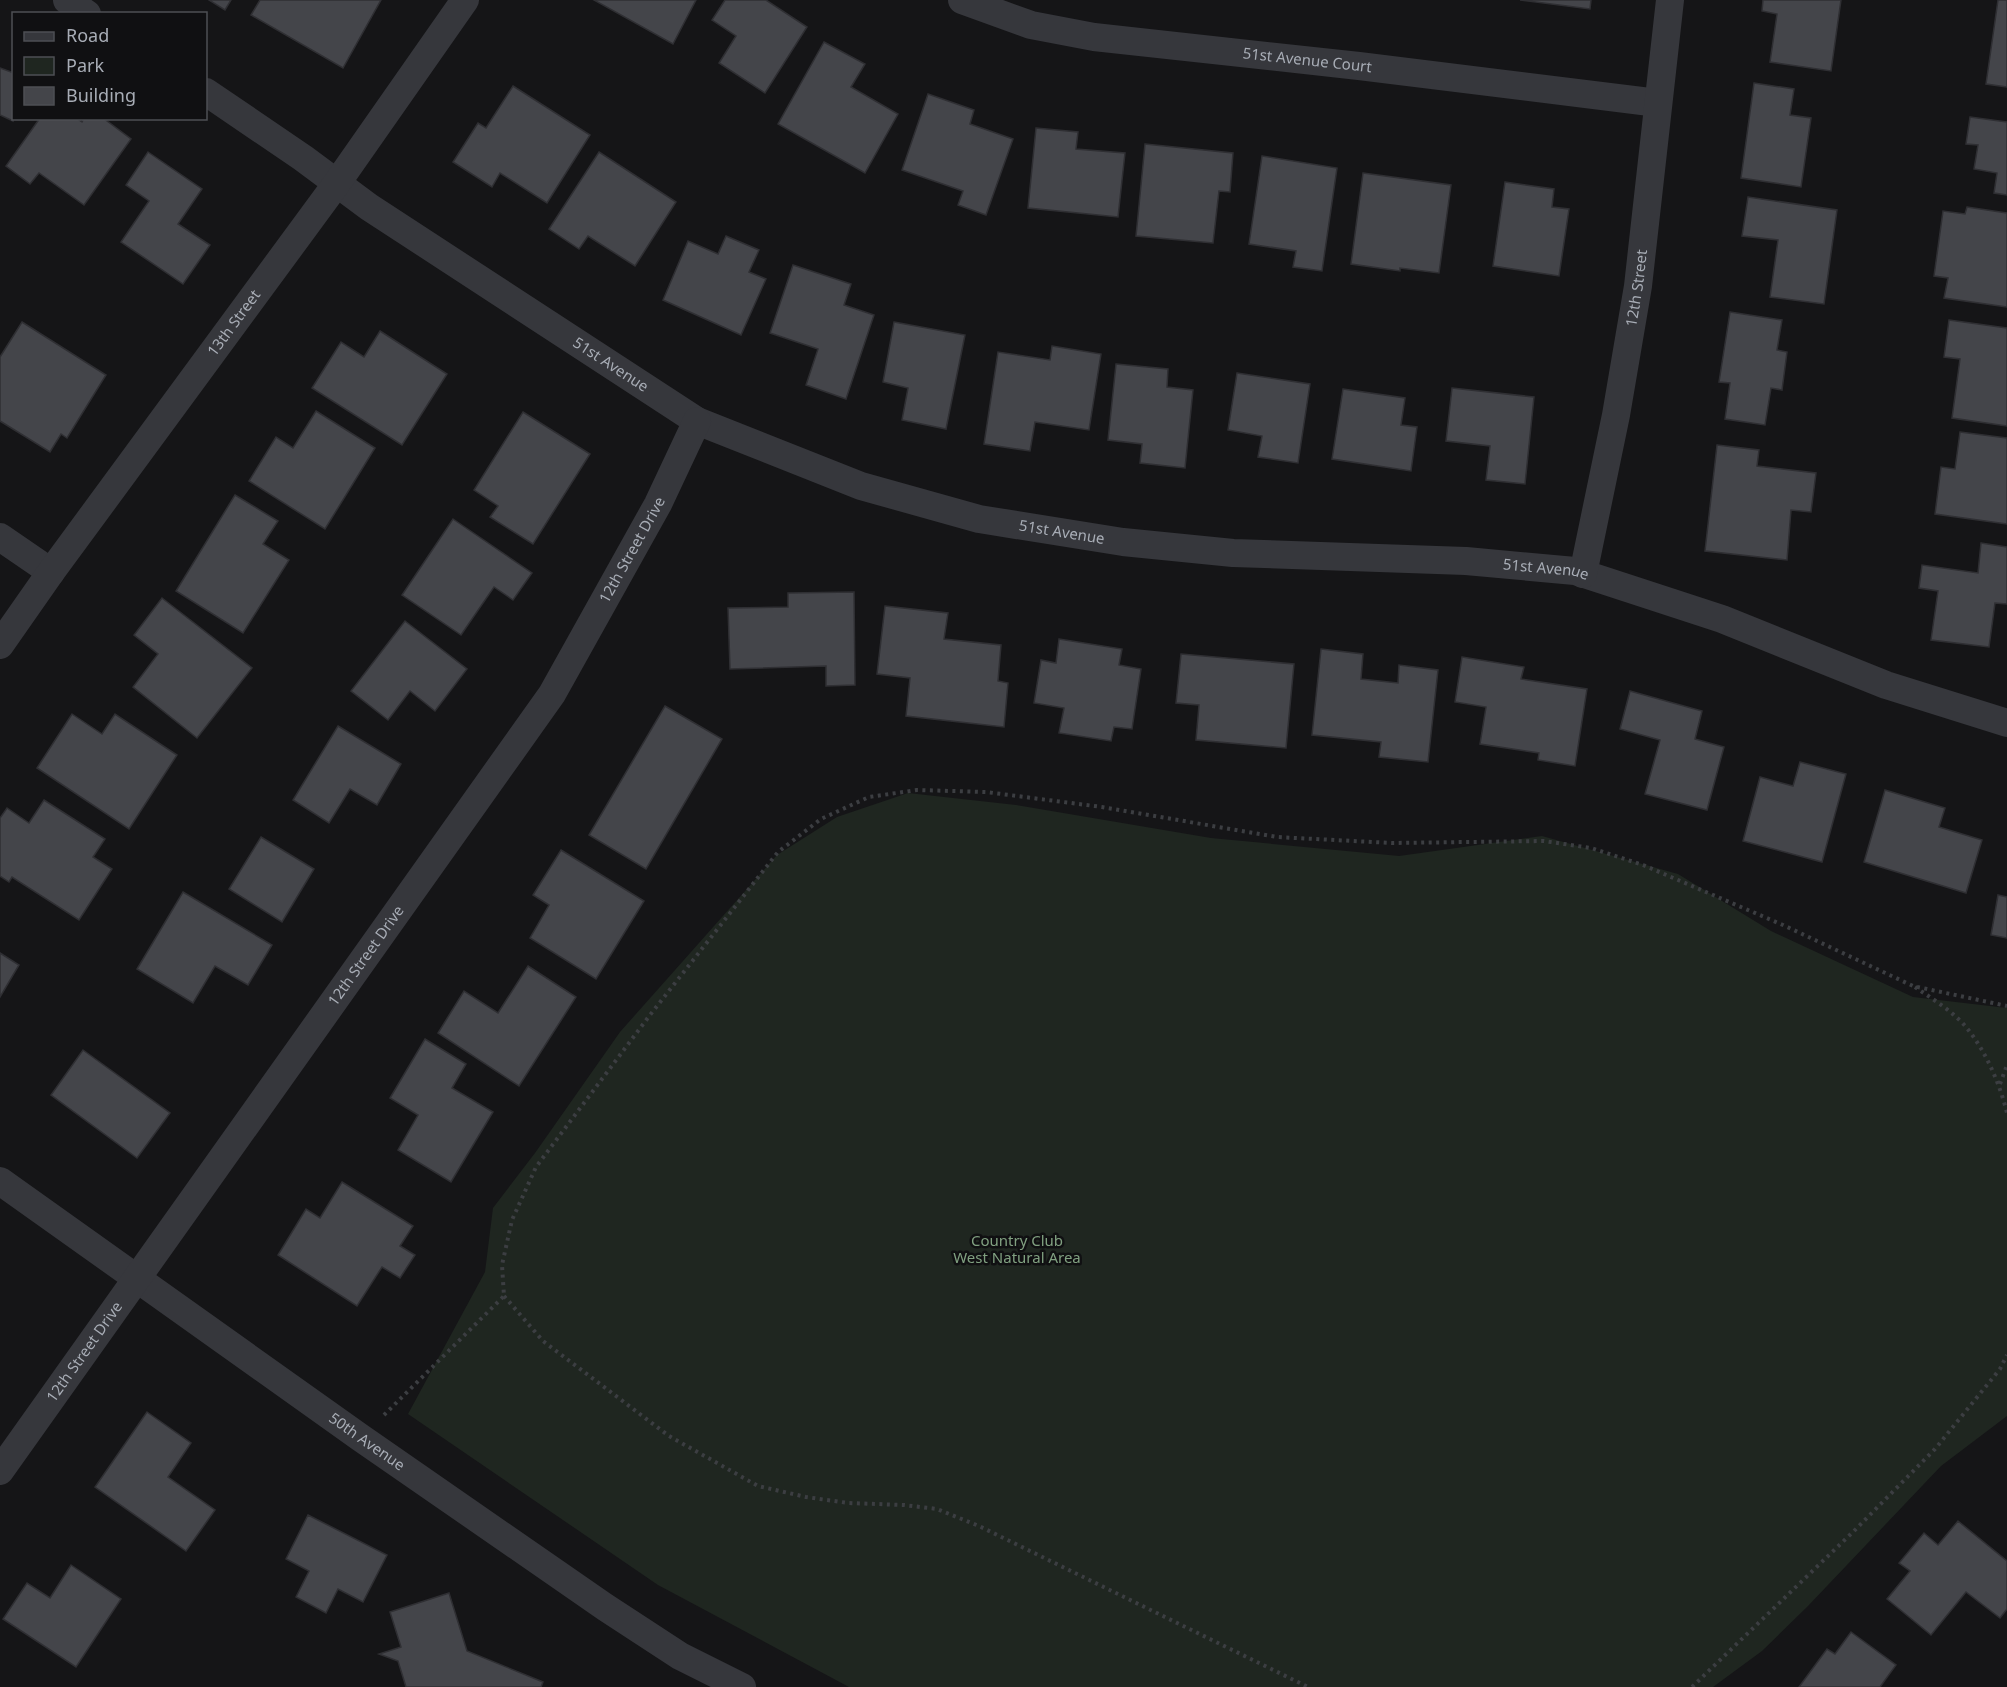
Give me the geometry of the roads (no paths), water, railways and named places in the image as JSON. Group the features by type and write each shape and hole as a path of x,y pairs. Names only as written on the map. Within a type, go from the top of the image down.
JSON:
{"street":[{"path":"67,0 84,12"},
{"name":"13th Street","path":"0,645 51,572 337,183 465,0"},
{"name":"51st Avenue Court","path":"962,0 1031,25 1094,37 1359,66 1658,103"},
{"name":"12th Street","path":"1583,574 1616,415 1638,286 1670,0"},
{"name":"51st Avenue","path":"207,94 369,207 697,421 861,486 979,519 1123,542 1233,553 1466,561 1575,571 1722,619 1886,685 2007,723"},
{"name":"12th Street Drive","path":"0,1471 552,694 658,504 697,421"},
{"path":"0,537 51,572"},
{"name":"50th Avenue","path":"0,1181 361,1438 680,1656 742,1687"}],"park label":[{"name":"Country Club West Natural Area","path":"1017,1250"}]}
